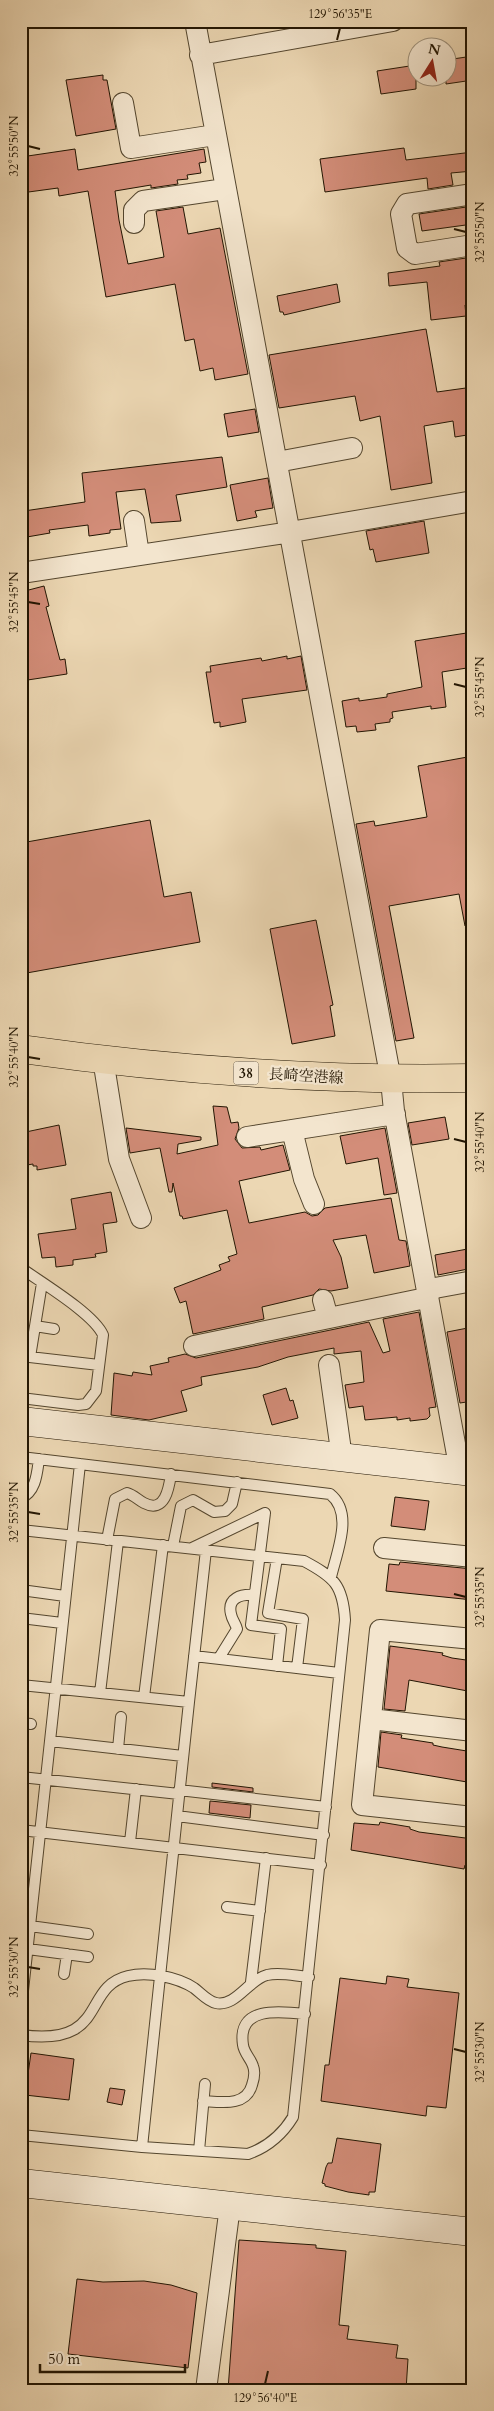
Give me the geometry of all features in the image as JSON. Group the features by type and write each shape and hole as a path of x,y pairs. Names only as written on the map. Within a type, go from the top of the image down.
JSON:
{"main road":[{"name":"長崎空港線","path":"21,1049 246,1073 391,1080 473,1078"}],"street":[{"path":"21,1421 466,1472 395,1114 391,1080 291,532 194,21"},
{"path":"200,55 393,21"},
{"path":"123,103 131,148 215,135"},
{"path":"134,223 134,210 144,201 225,189"},
{"path":"473,194 407,204 401,214 407,248 415,254 473,245"},
{"path":"277,462 352,448"},
{"path":"21,573 291,532 473,501"},
{"path":"134,521 139,555"},
{"path":"103,1059 119,1159 141,1218"},
{"path":"247,1137 395,1114"},
{"path":"292,1130 304,1179 314,1204"},
{"path":"194,1346 325,1309 421,1299 435,1288 473,1281"},
{"path":"329,1365 342,1458"},
{"path":"384,1548 473,1557"},
{"path":"473,1640 380,1630 362,1804 473,1816"},
{"path":"371,1719 473,1730"},
{"path":"21,2184 473,2232"},
{"path":"206,2390 230,2206"}],"lane":[{"path":"21,1268 88,1317 100,1328 103,1336 96,1391 86,1404 78,1405 21,1398"},
{"path":"42,1283 35,1326 26,1356 99,1365"},
{"path":"35,1326 54,1329"},
{"path":"21,1457 330,1494 338,1500 342,1510 342,1524 331,1577"},
{"path":"21,1498 28,1494 33,1485 39,1459"},
{"path":"21,2010 25,1950 30,1926 26,1913 40,1832 80,1464"},
{"path":"100,1693 115,1499 127,1493 149,1505 159,1504 164,1501 169,1490 171,1474"},
{"path":"144,1697 168,1546 181,1506 193,1500 214,1512 225,1511 232,1504 237,1482"},
{"path":"192,1548 264,1513 251,1625 281,1629 276,1666"},
{"path":"21,1530 304,1561 335,1580 344,1599 345,1620 321,1865 293,2117 284,2130 263,2148 248,2154 142,2147 21,2135"},
{"path":"142,2147 206,1550"},
{"path":"277,1558 268,1613 303,1619 297,1668"},
{"path":"21,1590 65,1596"},
{"path":"219,1658 237,1630 230,1611 233,1600 241,1595 254,1595"},
{"path":"21,1618 62,1623"},
{"path":"194,1656 339,1673"},
{"path":"21,1685 189,1702"},
{"path":"118,1749 121,1717"},
{"path":"50,1741 183,1756"},
{"path":"21,1777 326,1807"},
{"path":"130,1842 136,1789"},
{"path":"177,1816 324,1835"},
{"path":"21,1830 321,1865"},
{"path":"251,1982 266,1858"},
{"path":"227,1907 260,1911"},
{"path":"30,1926 88,1934"},
{"path":"25,1950 88,1957"},
{"path":"64,1974 67,1954"},
{"path":"21,2035 52,2038 69,2034 87,2019 106,1991 119,1979 136,1975 160,1977 181,1982 216,2003 228,2002 251,1982 268,1975 279,1974 308,1977"},
{"path":"203,2101 228,2103 242,2099 251,2089 254,2067 243,2048 242,2035 246,2024 254,2016 280,2011 304,2014"},
{"path":"198,2151 205,2084"}],"building":[{"path":"473,56 473,80 456,83 456,59"},
{"path":"406,67 406,88 416,89 381,94 377,71"},
{"path":"103,75 103,80 107,80 116,129 76,136 66,80"},
{"path":"404,148 406,160 473,152 473,171 451,173 453,185 428,189 427,178 325,192 320,159"},
{"path":"75,149 78,170 204,149 206,162 199,163 201,173 187,175 188,179 177,180 178,184 151,188 151,185 115,191 119,220 128,264 164,257 156,211 183,207 188,234 220,228 248,374 215,380 213,368 200,371 194,339 185,341 175,284 106,297 88,191 59,196 58,188 21,193 21,157"},
{"path":"473,206 473,224 422,231 419,214"},
{"path":"473,257 473,280 471,281 473,304 465,305 466,316 431,320 427,282 389,286 388,273 440,266 439,262"},
{"path":"337,284 340,302 284,315 283,312 280,312 277,296"},
{"path":"426,329 437,392 473,387 473,434 455,437 453,421 424,426 432,483 391,490 380,416 360,421 355,396 279,408 269,355"},
{"path":"255,409 259,432 228,437 224,414"},
{"path":"222,457 227,487 176,495 181,521 151,523 145,489 116,492 121,529 110,530 110,533 89,536 88,525 49,530 50,533 21,538 21,517 25,516 24,511 85,502 82,473"},
{"path":"268,478 273,508 255,511 257,517 237,521 230,485"},
{"path":"424,521 429,553 376,562 373,549 370,550 366,531"},
{"path":"44,586 49,606 46,607 60,660 65,659 67,674 21,681 21,592"},
{"path":"473,632 473,667 442,672 446,707 431,709 431,706 392,712 393,718 390,719 390,722 375,724 376,730 357,732 356,726 346,727 342,701 359,698 359,701 387,697 387,694 422,687 415,641"},
{"path":"287,656 287,659 301,656 307,690 242,699 246,722 220,727 220,722 214,723 206,672 211,672 210,666 261,658 262,661"},
{"path":"473,756 473,925 465,926 459,894 389,906 414,1038 396,1041 356,824 374,821 375,826 427,817 418,766"},
{"path":"150,820 164,897 191,892 200,942 21,974 21,843"},
{"path":"316,920 333,1005 330,1006 335,1036 292,1044 270,929"},
{"path":"213,1106 227,1107 231,1123 238,1122 239,1128 235,1139 242,1148 260,1147 261,1150 283,1145 290,1170 239,1181 249,1223 305,1212 312,1216 318,1215 325,1208 391,1198 399,1240 406,1241 410,1266 374,1273 366,1235 333,1240 341,1257 348,1288 331,1291 319,1289 313,1295 262,1307 264,1319 193,1334 186,1301 180,1303 174,1288 221,1270 219,1265 230,1261 228,1257 237,1254 227,1210 183,1219 180,1216 173,1183 172,1192 169,1192 160,1148 130,1153 126,1128 201,1137 201,1140 178,1144 177,1154 218,1145"},
{"path":"445,1117 449,1139 412,1145 408,1123"},
{"path":"59,1125 66,1165 37,1170 37,1166 33,1166 33,1164 21,1166 21,1133"},
{"path":"385,1128 397,1193 384,1195 378,1158 346,1164 340,1136"},
{"path":"111,1192 117,1222 103,1224 107,1252 95,1254 96,1257 73,1260 73,1265 56,1267 55,1257 42,1258 38,1234 76,1229 71,1199"},
{"path":"473,1248 473,1268 438,1275 435,1255"},
{"path":"419,1312 436,1407 429,1408 430,1416 427,1419 410,1421 410,1418 397,1420 397,1417 365,1420 363,1406 349,1408 345,1385 364,1382 361,1351 334,1354 334,1348 288,1357 258,1367 201,1377 202,1385 181,1391 187,1411 149,1420 111,1415 114,1373 132,1376 133,1372 152,1375 150,1366 169,1362 168,1358 185,1354 196,1358 369,1322 383,1353 390,1351 383,1319"},
{"path":"473,1327 473,1401 460,1403 447,1332"},
{"path":"286,1388 290,1401 293,1400 298,1418 272,1425 263,1395"},
{"path":"395,1497 429,1501 425,1530 391,1526"},
{"path":"400,1562 473,1569 473,1600 386,1591 389,1564 399,1565"},
{"path":"390,1646 443,1653 442,1655 452,1658 473,1661 473,1692 409,1680 405,1711 384,1709"},
{"path":"381,1732 402,1735 401,1738 433,1743 433,1745 442,1747 473,1752 473,1783 378,1767"},
{"path":"212,1783 253,1788 253,1792 212,1787"},
{"path":"210,1801 251,1805 250,1818 209,1813"},
{"path":"380,1822 410,1827 410,1829 419,1832 473,1839 473,1867 465,1865 464,1869 351,1850 354,1823 379,1825"},
{"path":"387,1976 409,1979 407,1987 459,1993 446,2108 427,2106 426,2116 321,2101 325,2065 329,2065 340,1978 386,1984"},
{"path":"31,2053 74,2059 69,2100 25,2095"},
{"path":"110,2088 125,2090 122,2105 107,2102"},
{"path":"337,2138 381,2144 375,2192 369,2192 369,2195 348,2192 325,2186 322,2183 328,2163 332,2163"},
{"path":"239,2240 316,2245 316,2248 346,2251 339,2325 349,2326 347,2339 398,2345 396,2358 408,2359 406,2390 228,2390"},
{"path":"77,2279 103,2282 144,2281 171,2285 197,2293 188,2368 68,2354"}]}
